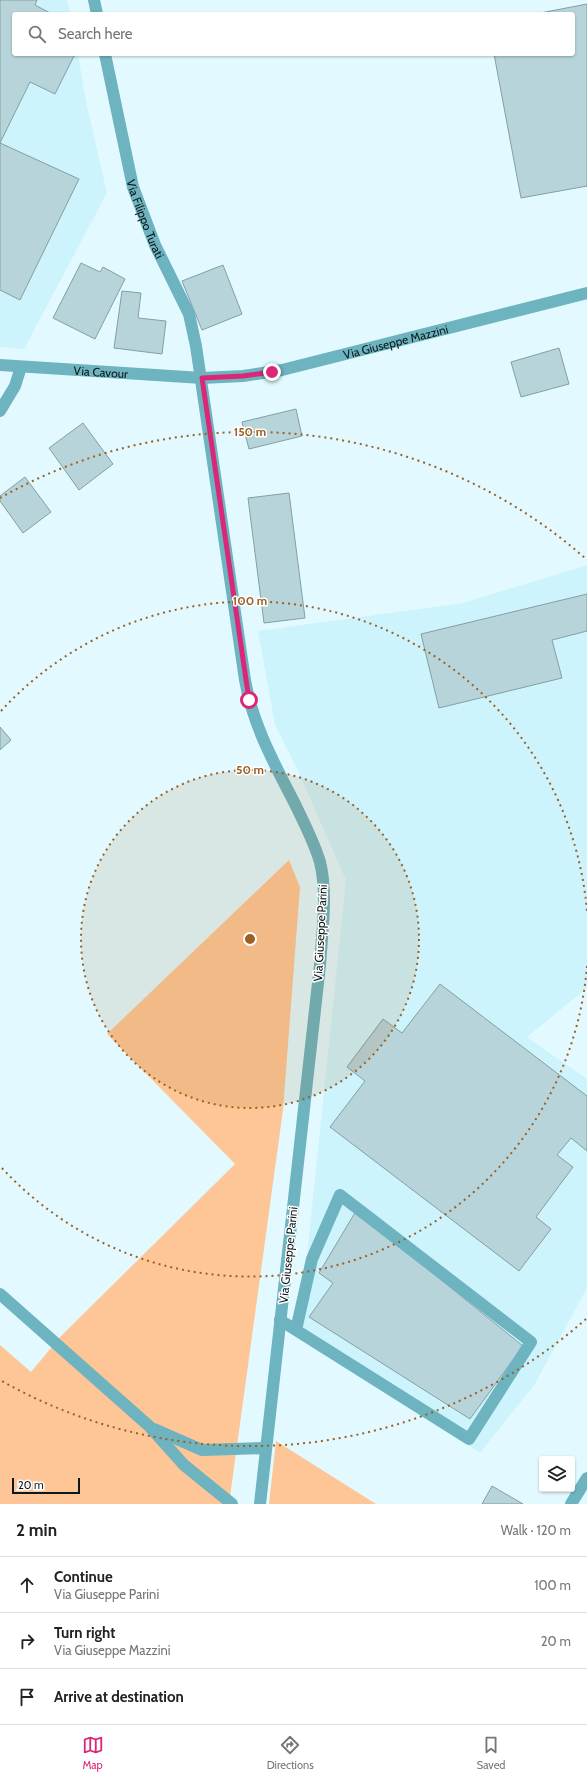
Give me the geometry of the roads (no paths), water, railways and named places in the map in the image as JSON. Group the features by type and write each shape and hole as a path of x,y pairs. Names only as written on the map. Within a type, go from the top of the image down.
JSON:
{"street":[{"path":"94,0 97,12"},
{"name":"Via Filippo Turati","path":"105,56 133,187 155,245 189,314 202,378"},
{"name":"Via Giuseppe Mazzini","path":"202,378 243,376 277,371 587,293"},
{"name":"Via Cavour","path":"0,366 202,378"},
{"path":"0,411 15,386 21,367"},
{"name":"Via Giuseppe Parini","path":"202,378 249,700 264,743 314,843 322,870 324,888 320,965 260,1504"},
{"path":"280,1320 468,1439 531,1342 340,1195 312,1260 296,1330"},
{"path":"0,1294 149,1426 184,1465 232,1504"},
{"path":"149,1426 202,1450 266,1448"},
{"path":"570,1504 587,1478"}]}
